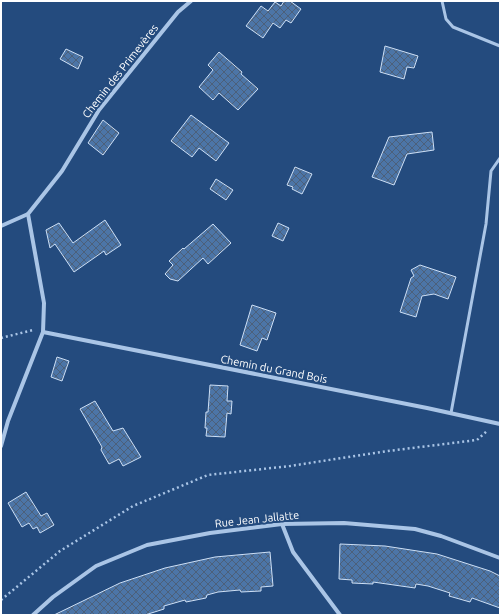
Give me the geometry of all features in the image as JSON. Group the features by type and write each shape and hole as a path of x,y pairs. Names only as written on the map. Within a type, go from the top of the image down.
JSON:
{"street":[{"name":"Chemin des Primevères","path":"28,214 62,171 99,110 178,12 191,1"},
{"path":"1,226 28,214 44,303 44,332 8,421 1,446"},
{"name":"Chemin du Grand Bois","path":"44,332 498,423"},
{"name":"Rue Jean Jallatte","path":"33,615 52,597 96,566 147,545 210,533 282,524 344,523 415,529 441,536 500,558"},
{"path":"282,524 293,552 340,615"}],"lane":[{"path":"442,1 446,19 453,27 500,46"},
{"path":"451,413 486,224 491,171 500,158"}],"path":[{"path":"1,338 32,330 44,332"},
{"path":"1,600 60,551 133,506 208,475 290,466 477,440 498,423"}],"building":[{"path":"284,1 290,1 301,9 291,23 286,20 280,28 273,23 263,38 246,26 261,6 268,11 275,2 281,6"},
{"path":"385,46 418,56 414,68 407,67 404,79 380,72"},
{"path":"66,49 83,57 78,69 60,59"},
{"path":"219,52 242,72 241,74 258,89 238,110 219,93 213,100 199,87 213,70 208,65"},
{"path":"191,115 229,143 216,161 199,148 192,157 171,141"},
{"path":"103,120 119,133 103,155 88,143"},
{"path":"432,132 434,150 407,154 394,185 372,177 389,137"},
{"path":"295,167 312,174 302,194 292,189 293,187 287,185"},
{"path":"216,179 233,190 226,200 210,189"},
{"path":"105,220 121,245 106,255 104,251 74,272 55,244 50,248 46,230 59,223 73,243"},
{"path":"278,223 289,228 283,241 272,236"},
{"path":"213,224 231,243 208,264 203,258 178,281 170,279 165,274 173,265 169,261"},
{"path":"420,265 456,277 448,299 434,294 422,296 416,317 400,312 411,278 414,276 411,270"},
{"path":"252,305 276,313 267,340 262,338 257,351 240,345"},
{"path":"57,357 69,361 62,381 51,377"},
{"path":"210,385 228,386 227,401 232,401 231,414 227,413 225,437 206,436 206,412 208,412"},
{"path":"95,401 113,431 123,428 141,457 123,466 119,459 109,464 101,450 102,447 80,409"},
{"path":"26,492 41,516 47,513 54,525 40,533 37,527 33,529 29,523 22,527 8,503"},
{"path":"340,544 385,546 437,554 490,571 500,576 500,608 472,598 470,602 449,596 450,593 428,586 416,584 415,588 373,582 373,584 352,583 352,580 339,579"},
{"path":"270,552 273,586 261,587 261,591 241,592 240,590 218,592 207,595 206,598 186,602 185,600 164,606 164,609 145,615 54,615 120,583 165,568 215,557"}]}
